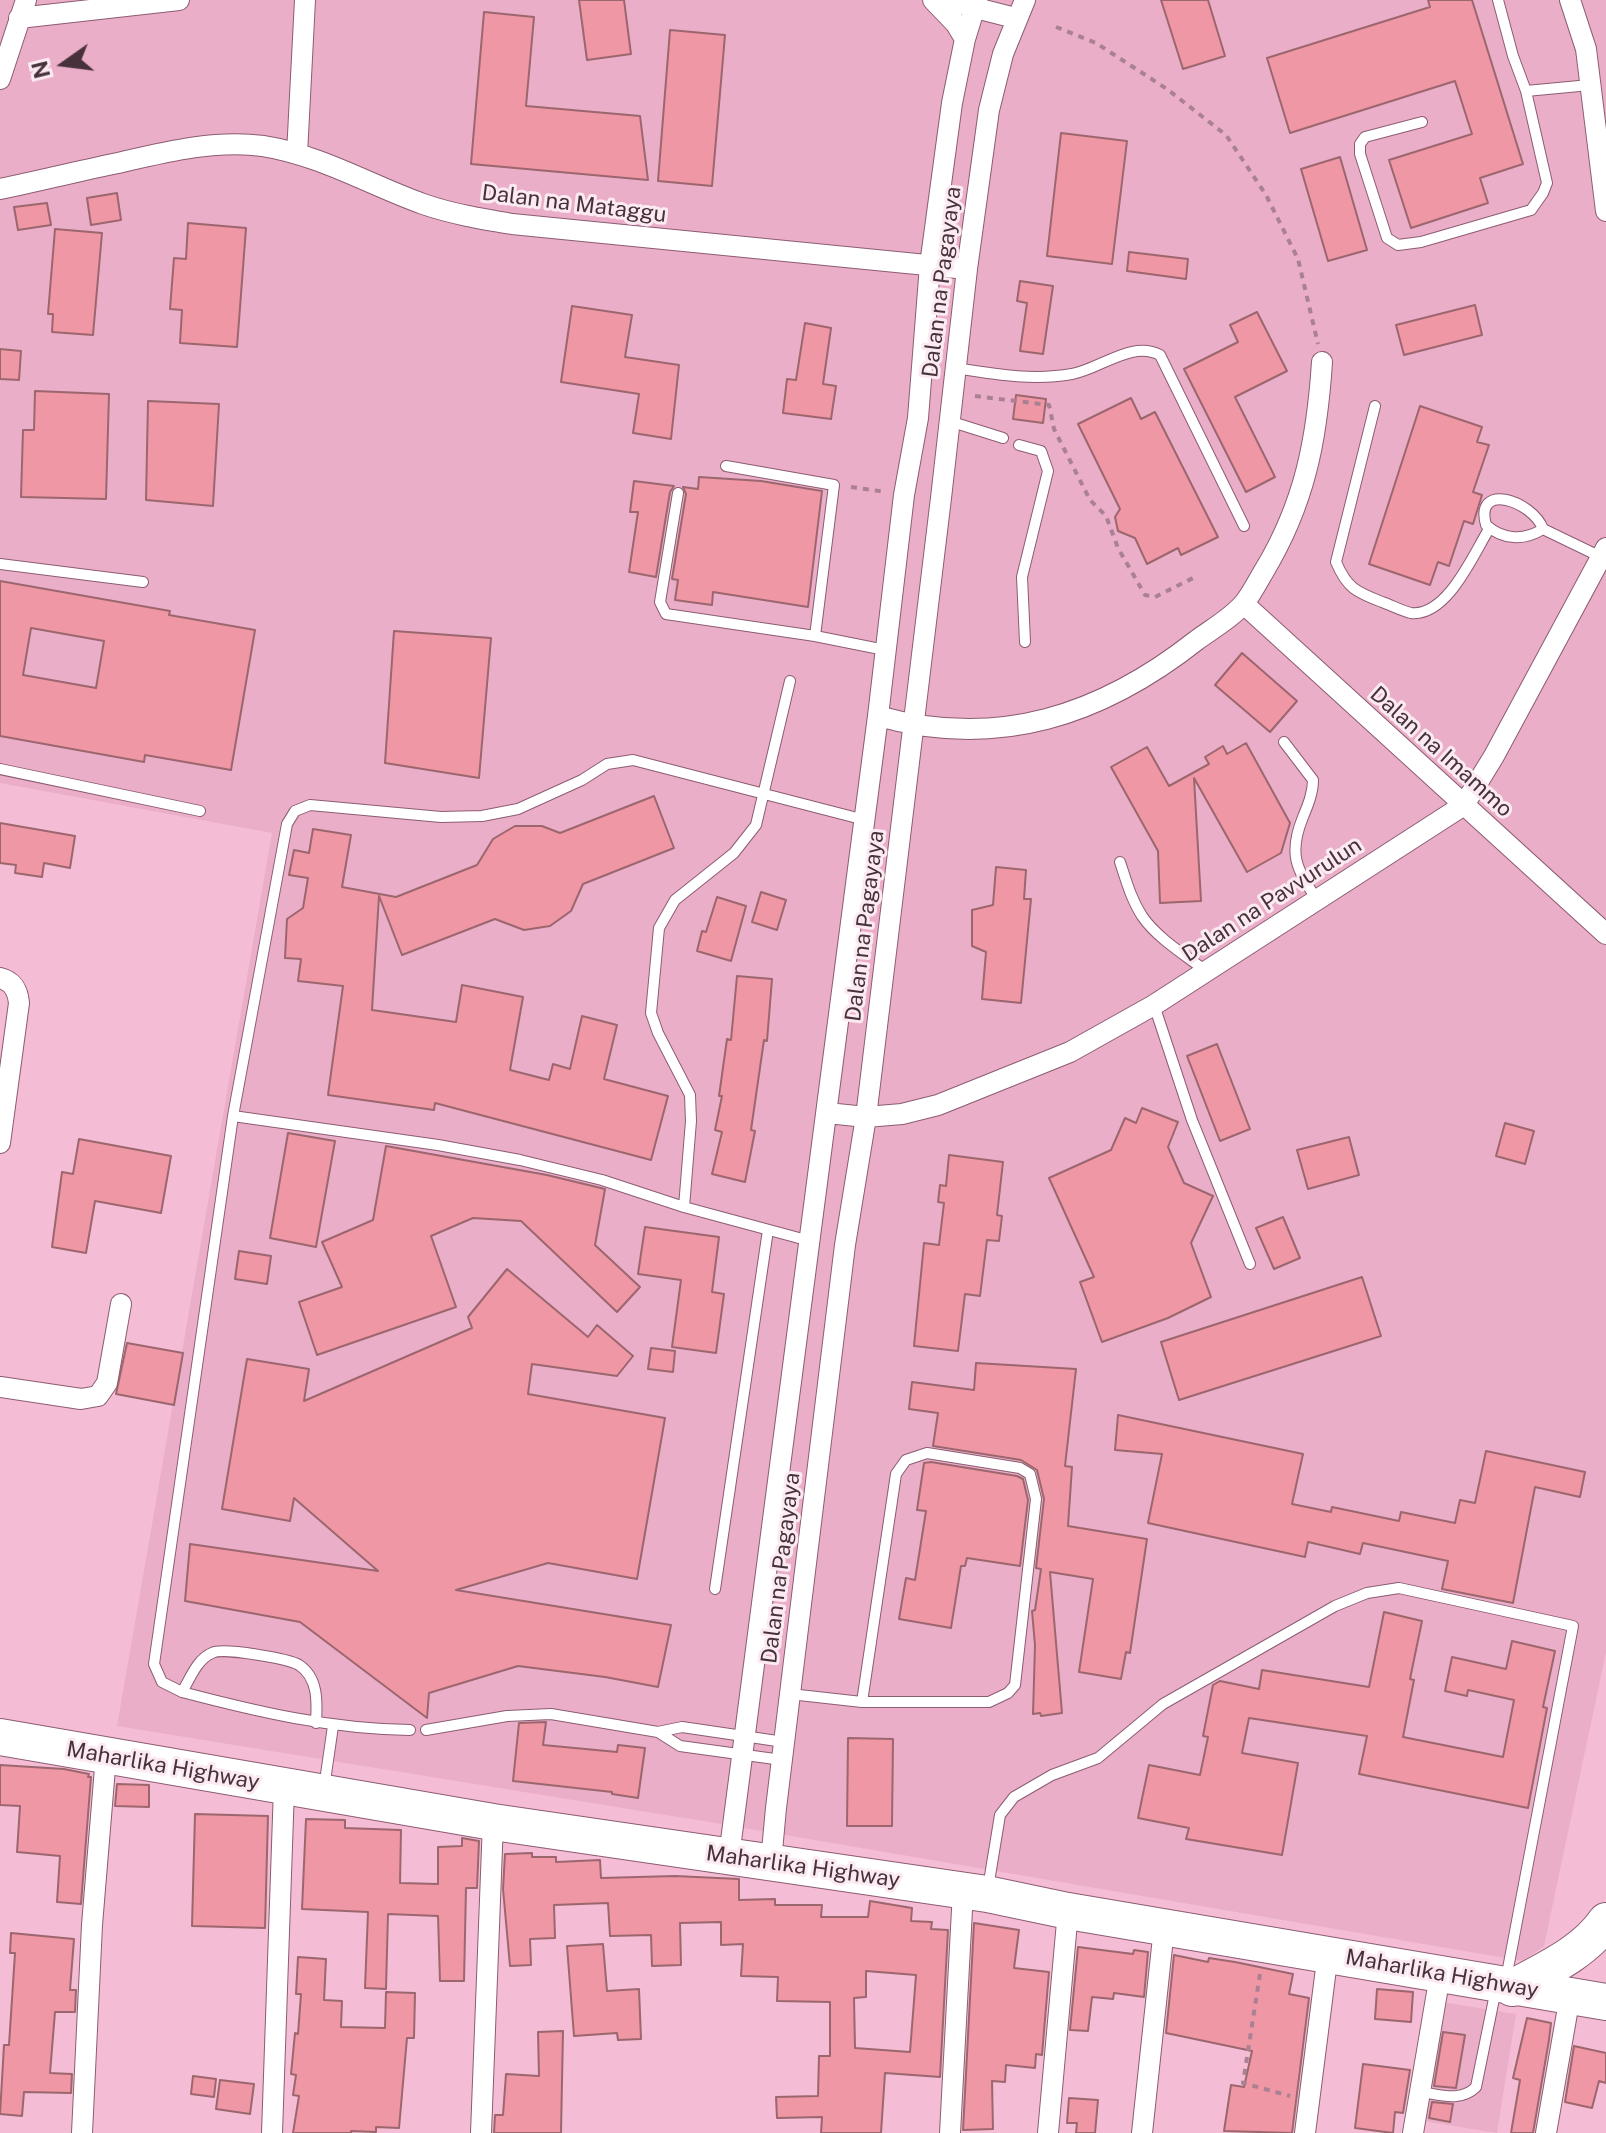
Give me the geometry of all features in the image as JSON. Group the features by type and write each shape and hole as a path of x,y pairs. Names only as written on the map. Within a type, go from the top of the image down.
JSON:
{"highway":[{"name":"Maharlika Highway","path":"0,1737 493,1822 975,1892 1164,1928 1328,1953 1606,2002"},
{"path":"1504,1986 1574,1952 1606,1921"}],"street":[{"path":"0,79 22,9 179,0"},
{"path":"297,154 305,0"},
{"path":"933,0 956,24 965,39"},
{"path":"945,0 1020,9"},
{"path":"1570,0 1586,49 1606,211"},
{"name":"Dalan na Pagayaya","path":"729,1856 865,820 904,495 918,418 930,265 952,103 976,3"},
{"name":"Dalan na Pagayaya","path":"771,1862 845,1245 866,1117 967,269 989,110 1020,9"},
{"name":"Dalan na Mataggu","path":"0,189 166,152 215,146 261,146 297,154 360,176 424,204 497,222 967,269"},
{"path":"878,716 913,726 961,729 1016,726 1067,715 1129,686 1177,656 1244,604 1294,514 1307,473 1319,410 1322,362"},
{"name":"Dalan na Pavvurulun","path":"827,1113 866,1117 902,1114 938,1105 1070,1052 1154,1005 1464,805 1494,756 1604,552"},
{"name":"Dalan na Imammo","path":"1244,604 1606,934"},
{"path":"0,978 13,985 19,994 0,1143"},
{"path":"0,1387 81,1399 98,1396 107,1383 121,1304"},
{"path":"82,2133 92,1925 106,1756"},
{"path":"272,2133 284,1788"},
{"path":"481,2133 493,1822"},
{"path":"950,2133 975,1892"},
{"path":"1048,2133 1068,1911"},
{"path":"1142,2133 1164,1928"},
{"path":"1305,2133 1328,1953"},
{"path":"1413,2133 1440,1975"},
{"path":"1546,2133 1570,1996"}],"lane":[{"path":"1422,122 1365,137 1360,144 1360,154 1387,238 1398,245 1421,242 1531,210 1537,203 1547,183 1526,91 1498,0"},
{"path":"1526,91 1590,85"},
{"path":"955,368 1019,377 1058,376 1076,374 1129,353 1145,350 1160,355 1244,526"},
{"path":"1375,406 1336,562 1343,579 1358,592 1410,613 1424,612 1442,603 1489,529"},
{"path":"949,421 1003,438"},
{"path":"1019,445 1041,451 1048,471 1022,577 1025,642"},
{"path":"726,466 834,485 815,636"},
{"path":"678,493 660,602 666,614 815,636 885,650"},
{"path":"1543,529 1527,537 1511,538 1489,529 1484,519 1487,505 1499,498 1530,510 1543,529 1604,552"},
{"path":"0,564 143,582"},
{"path":"684,1207 690,1095 651,1013 659,928 675,900 734,853 756,825 790,681"},
{"path":"1284,742 1313,780 1295,850 1299,871 1317,900"},
{"path":"410,1730 361,1730 333,1726 182,1692 162,1682 154,1664 233,1116 287,824 295,811 310,805 441,817 482,816 518,809 582,780 607,764 633,760 865,820"},
{"path":"0,769 200,811"},
{"path":"1120,862 1143,918 1206,971"},
{"path":"1154,1005 1192,1120 1250,1264"},
{"path":"233,1116 438,1145 520,1160 602,1180 684,1207 810,1241"},
{"path":"715,1589 768,1230"},
{"path":"790,1694 862,1702 989,1702 1008,1693 1015,1685 1036,1499 1030,1474 1020,1468 927,1453 906,1460 896,1474 862,1702"},
{"path":"975,1892 1000,1815 1014,1797 1052,1775 1098,1758 1163,1704 1335,1606 1367,1593 1399,1588 1573,1626 1504,1986 1476,2087 1457,2097 1422,2092"},
{"path":"182,1692 196,1666 212,1653 224,1650 252,1654 299,1665 311,1681 318,1698 316,1723"},
{"path":"426,1730 527,1714 551,1714 658,1732 682,1727 744,1746 783,1751"},
{"path":"323,1794 333,1726"},
{"path":"658,1732 680,1746 744,1746 783,1751"}],"path":[{"path":"1056,27 1096,43 1167,89 1226,135 1266,195 1298,259 1322,362"},
{"path":"952,394 1049,405 1054,429 1090,500 1106,516 1118,548 1145,595 1155,597 1193,578"},
{"path":"834,485 904,495"},
{"path":"1265,1944 1243,2083 1310,2102"}],"shaded area":[{"path":"0,0 1606,0 1606,1652 1544,1946 1523,1961 709,1822 117,1726 272,833 0,783"},
{"path":"1442,2002 1516,2014 1497,2133 1423,2121"}],"building":[{"path":"579,0 624,0 631,54 587,60"},
{"path":"1161,0 1208,0 1225,56 1183,69"},
{"path":"1428,0 1472,0 1523,164 1480,178 1488,203 1411,228 1389,160 1472,134 1455,81 1290,133 1267,58 1430,7"},
{"path":"484,12 534,17 526,106 640,116 648,180 471,164"},
{"path":"670,30 725,35 712,186 658,181"},
{"path":"1061,133 1127,141 1112,264 1047,256"},
{"path":"1340,157 1367,250 1328,261 1301,169"},
{"path":"117,193 121,220 91,225 87,198"},
{"path":"47,203 51,225 18,230 14,207"},
{"path":"188,223 246,228 237,347 180,343 182,310 170,309 174,258 186,259"},
{"path":"55,229 102,233 93,335 52,332 53,314 48,314"},
{"path":"1129,252 1188,259 1186,279 1127,271"},
{"path":"1020,281 1053,286 1043,354 1020,351 1027,303 1017,301"},
{"path":"1475,305 1482,335 1404,355 1396,325"},
{"path":"572,306 632,315 625,357 679,365 671,439 633,433 639,394 561,382"},
{"path":"1257,312 1287,371 1235,397 1275,477 1246,492 1184,369 1238,342 1230,325"},
{"path":"805,323 831,328 823,384 836,386 831,419 783,413 787,379 796,380"},
{"path":"0,349 21,351 19,380 0,379"},
{"path":"35,391 109,394 106,499 21,497 23,430 34,430"},
{"path":"1016,395 1046,399 1043,423 1013,419"},
{"path":"1131,398 1141,419 1155,412 1218,537 1181,555 1178,548 1147,564 1135,538 1118,531 1115,517 1120,509 1078,424"},
{"path":"148,401 219,404 213,506 146,500"},
{"path":"1420,406 1482,427 1477,442 1489,445 1473,492 1482,495 1473,524 1464,521 1449,566 1438,562 1430,585 1369,564"},
{"path":"699,477 761,481 822,491 808,607 713,592 712,605 675,600 678,580 672,579 686,494 683,487 698,489"},
{"path":"634,481 674,486 670,492 656,577 629,572 638,512 630,512"},
{"path":"0,581 170,611 169,615 255,630 231,770 145,755 144,762 0,736","holes":["31,628 104,641 96,688 23,675"]},
{"path":"394,631 491,638 479,778 385,763"},
{"path":"1242,653 1297,701 1270,732 1215,685"},
{"path":"1246,743 1290,823 1281,853 1247,872 1194,778 1201,901 1160,903 1158,851 1111,767 1147,747 1169,786 1209,764 1205,757 1223,746 1227,754"},
{"path":"654,796 674,848 583,884 571,911 550,926 524,930 495,919 402,955 379,896 372,1010 456,1022 462,985 523,997 510,1070 549,1080 553,1064 570,1069 582,1016 617,1025 604,1079 668,1096 651,1160 435,1103 434,1110 328,1095 343,986 298,981 301,959 285,958 287,919 303,908 308,878 289,875 294,850 309,853 313,829 351,835 342,887 396,897 477,865 493,839 515,826 542,826 560,833"},
{"path":"0,823 75,836 70,868 44,863 42,877 15,873 16,865 0,863"},
{"path":"996,867 1026,870 1024,899 1031,899 1021,1003 982,999 986,952 972,946 972,910 993,905"},
{"path":"761,892 786,900 777,930 752,922"},
{"path":"717,897 746,906 731,961 697,951"},
{"path":"737,976 772,979 767,1041 764,1040 751,1130 755,1131 745,1182 712,1174 722,1132 715,1130 722,1096 719,1096 727,1039 731,1040"},
{"path":"1217,1044 1250,1129 1220,1141 1187,1056"},
{"path":"1142,1108 1178,1122 1168,1147 1184,1183 1213,1196 1191,1243 1211,1297 1168,1318 1102,1342 1080,1282 1094,1277 1049,1178 1111,1150 1125,1118 1136,1123"},
{"path":"1505,1123 1534,1131 1525,1164 1496,1156"},
{"path":"288,1133 335,1141 316,1247 270,1238"},
{"path":"1349,1137 1359,1175 1308,1189 1297,1150"},
{"path":"79,1139 171,1156 161,1213 95,1201 86,1253 52,1247 62,1172 73,1174"},
{"path":"386,1146 547,1175 605,1189 595,1245 640,1287 617,1312 521,1221 473,1218 431,1236 456,1307 317,1355 299,1302 342,1287 322,1242 373,1220"},
{"path":"949,1155 1003,1162 997,1215 1002,1216 999,1241 987,1240 980,1296 965,1294 958,1351 914,1346 924,1243 939,1245 944,1203 938,1202 940,1185 946,1186"},
{"path":"1283,1217 1300,1258 1274,1269 1256,1228"},
{"path":"645,1227 719,1237 712,1292 724,1294 716,1353 672,1347 681,1280 638,1274"},
{"path":"239,1251 271,1256 267,1284 235,1279"},
{"path":"507,1269 588,1337 597,1325 633,1356 617,1376 532,1364 528,1394 665,1418 637,1579 548,1563 456,1590 671,1625 658,1687 518,1666 429,1693 427,1718 300,1622 185,1601 190,1544 378,1571 294,1498 290,1521 222,1509 247,1359 309,1369 304,1401 472,1328 468,1317"},
{"path":"1362,1277 1381,1336 1179,1400 1161,1342"},
{"path":"127,1343 183,1353 174,1405 116,1394"},
{"path":"651,1348 675,1351 673,1372 648,1369"},
{"path":"976,1363 1076,1369 1065,1466 1072,1467 1068,1526 1147,1539 1130,1653 1126,1652 1121,1679 1079,1672 1093,1579 1050,1572 1062,1713 1033,1714 1035,1645 1032,1611 1035,1610 1041,1569 1036,1568 1044,1499 1037,1470 1021,1460 933,1446 938,1413 909,1409 912,1382 974,1390"},
{"path":"1118,1415 1303,1454 1292,1504 1331,1512 1332,1507 1399,1521 1401,1512 1455,1523 1460,1500 1475,1503 1486,1451 1585,1472 1580,1497 1535,1487 1513,1603 1442,1589 1448,1561 1363,1543 1360,1554 1308,1542 1305,1557 1148,1523 1162,1454 1115,1450"},
{"path":"924,1463 1017,1476 1023,1479 1028,1500 1020,1566 967,1558 965,1566 961,1566 951,1628 899,1619 906,1578 915,1580 926,1511 917,1510"},
{"path":"1384,1612 1422,1621 1410,1679 1414,1680 1403,1737 1503,1757 1514,1700 1468,1690 1467,1696 1445,1691 1452,1657 1506,1669 1512,1641 1555,1651 1528,1808 1359,1774 1367,1736 1249,1718 1242,1753 1298,1763 1282,1855 1186,1839 1189,1828 1138,1818 1149,1765 1200,1775 1208,1737 1203,1736 1213,1685 1220,1681 1259,1689 1262,1670 1369,1687"},
{"path":"546,1722 543,1745 617,1752 618,1745 645,1748 638,1798 612,1792 513,1781 519,1723"},
{"path":"848,1738 893,1739 892,1826 847,1826"},
{"path":"0,1765 64,1769 91,1777 81,1904 57,1902 60,1856 17,1852 20,1806 0,1805"},
{"path":"117,1784 149,1785 149,1807 115,1806"},
{"path":"195,1814 268,1816 265,1928 192,1926"},
{"path":"306,1819 345,1820 345,1828 401,1830 400,1883 438,1884 438,1847 462,1846 462,1838 479,1841 477,1888 466,1888 464,1981 440,1981 438,1916 388,1914 386,1989 365,1988 368,1912 302,1909"},
{"path":"532,1853 532,1857 556,1857 556,1862 600,1860 601,1878 675,1876 739,1879 739,1900 775,1899 775,1905 822,1905 821,1917 868,1917 870,1901 912,1908 911,1921 932,1922 931,1929 948,1930 940,2077 885,2073 881,2133 821,2133 822,2117 777,2118 776,2097 818,2096 819,2056 830,2056 830,2002 777,2001 778,1977 741,1976 743,1944 721,1945 721,1922 680,1923 681,1965 652,1966 651,1935 610,1936 608,1903 554,1905 555,1938 530,1939 531,1965 510,1966 503,1889 505,1854","holes":["866,1971 916,1975 910,2052 855,2048 854,1998 866,1997"]},
{"path":"974,1923 1019,1930 1014,1968 1049,1972 1042,2055 1036,2054 1035,2068 1006,2065 1005,2082 992,2081 993,2129 963,2130"},
{"path":"11,1933 74,1939 70,1990 76,1990 75,2012 55,2012 50,2073 72,2074 71,2093 24,2092 22,2116 0,2114 4,2045 9,2045 15,1953 10,1953"},
{"path":"603,1944 607,1991 639,1989 641,2039 618,2040 617,2033 574,2036 567,1946"},
{"path":"1078,1947 1133,1954 1134,1950 1148,1952 1144,1997 1114,1993 1113,1999 1092,1997 1088,2031 1070,2030"},
{"path":"1174,1955 1208,1962 1209,1958 1235,1962 1293,1974 1289,1994 1309,1998 1292,2133 1224,2131 1231,2085 1244,2087 1252,2051 1166,2033"},
{"path":"298,1957 326,1959 324,2000 342,2001 341,2027 385,2028 386,1992 415,1993 414,2038 407,2038 399,2128 376,2127 376,2132 293,2133 299,2096 293,2095 296,2075 291,2074 301,1994 296,1994"},
{"path":"1377,1989 1413,1992 1411,2022 1375,2019"},
{"path":"1527,2018 1551,2023 1549,2040 1533,2133 1511,2133 1520,2080 1513,2078"},
{"path":"563,2031 561,2133 494,2133 495,2115 503,2115 506,2074 539,2076 538,2032"},
{"path":"1443,2032 1465,2035 1456,2088 1434,2086"},
{"path":"1574,2046 1606,2053 1606,2083 1599,2081 1592,2108 1565,2102"},
{"path":"1363,2064 1410,2070 1403,2113 1395,2112 1393,2133 1355,2128"},
{"path":"193,2076 216,2079 214,2097 191,2094"},
{"path":"220,2080 254,2084 250,2114 216,2109"},
{"path":"1069,2098 1098,2100 1095,2133 1076,2133 1077,2123 1067,2123"},
{"path":"1432,2102 1453,2104 1450,2122 1429,2118"}]}
